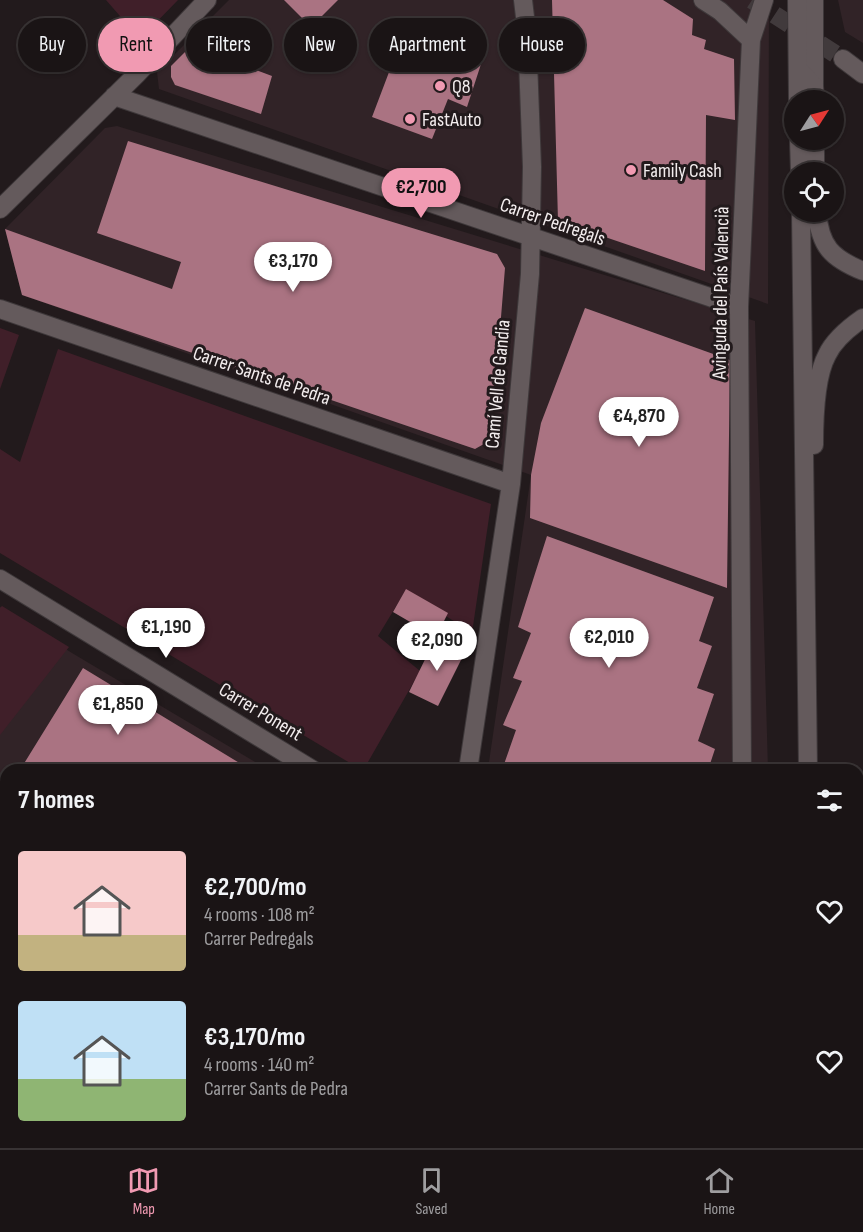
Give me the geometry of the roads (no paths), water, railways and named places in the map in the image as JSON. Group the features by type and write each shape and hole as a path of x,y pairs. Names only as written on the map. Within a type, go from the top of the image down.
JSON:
{"street":[{"path":"0,208 207,0"},
{"name":"Camí Vell de Gandia","path":"469,764 511,484 532,238 527,34 523,0"},
{"path":"703,0 720,11 751,40"},
{"name":"Avinguda del País Valencià","path":"742,764 739,307 751,40 764,0"},
{"path":"796,0 798,90"},
{"path":"814,0 815,90"},
{"path":"843,59 863,74"},
{"path":"798,69 813,90"},
{"name":"Carrer Pedregals","path":"114,96 739,307"},
{"path":"801,222 808,764"},
{"path":"818,222 819,230 829,250 842,263 863,271"},
{"name":"Carrer Sants de Pedra","path":"0,309 511,484"},
{"path":"806,691 817,654 814,436 820,375 827,354 851,326 863,318"},
{"name":"Carrer Ponent","path":"0,579 303,764"}],"tunnel":[{"path":"752,0 843,59"}],"place":[{"name":"Q8","path":"440,86"},
{"name":"FastAuto","path":"410,119"},
{"name":"Family Cash","path":"631,170"}]}
